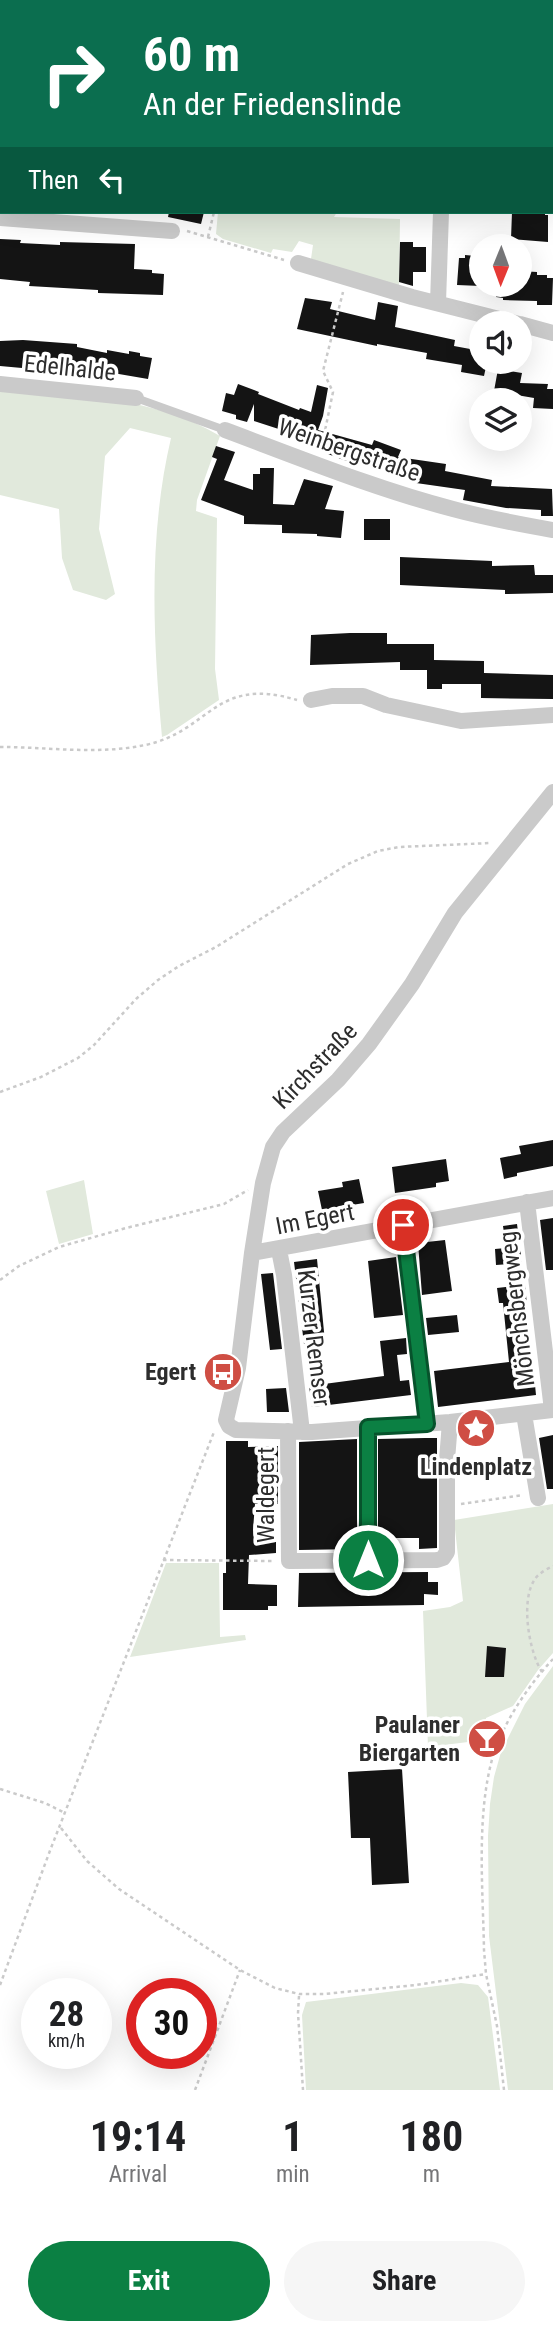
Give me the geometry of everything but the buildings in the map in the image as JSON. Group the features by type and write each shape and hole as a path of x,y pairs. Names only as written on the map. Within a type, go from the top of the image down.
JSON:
{"street":[{"path":"438,303 442,214"},
{"path":"0,218 172,231"},
{"path":"298,263 469,311"},
{"path":"532,327 553,332"},
{"name":"Edelhalde","path":"0,384 136,398"},
{"name":"Weinbergstraße","path":"225,430 396,492 451,509 553,530"},
{"path":"310,700 332,696 363,696 386,705 467,721 553,715"},
{"name":"Kirchstraße","path":"226,1420 237,1368 252,1253 269,1156 280,1136 338,1080 377,1034 412,984 455,912 553,792"},
{"name":"Im Egert","path":"252,1253 553,1198"},
{"name":"Mönchsbergweg","path":"527,1202 552,1410"},
{"path":"403,1225 427,1424"},
{"name":"Kurzer Remser","path":"279,1250 284,1275 295,1432"},
{"path":"226,1420 229,1426 236,1430 295,1432 427,1424 552,1410"},
{"path":"524,1414 538,1495"},
{"name":"Waldegert","path":"295,1432 289,1560 443,1558 447,1552 447,1453 450,1422"},
{"path":"368,1427 368,1560"}],"lane":[{"name":"Weinbergstraße","path":"136,398 151,401 225,430"}],"path":[{"path":"208,237 214,214"},
{"path":"172,231 185,230 298,263"},
{"path":"318,463 333,392 323,371 347,278"},
{"path":"0,747 137,747 179,732 231,698 262,694 310,700"},
{"path":"0,1092 41,1077 78,1058 158,980 348,864 378,851 399,846 488,843 509,845"},
{"path":"0,1280 29,1261 59,1247 224,1204 264,1183"},
{"path":"0,1985 213,1433 226,1420"},
{"path":"447,1506 538,1495"},
{"path":"163,1560 289,1560"},
{"path":"542,1672 531,1646 529,1600 536,1578 553,1566"},
{"path":"504,2090 497,2026 486,1974 484,1830 490,1771 495,1752 508,1724 553,1659"},
{"path":"0,1789 53,1806 65,1813"},
{"path":"61,1827 82,1855 109,1881 240,1970 267,1985 299,1994 402,1986 486,1974"},
{"path":"195,2090 240,1970"},
{"path":"299,1994 303,2090"}],"shaded area":[{"path":"218,214 336,214 334,217 400,219 399,287 311,259 313,245 299,241 292,252 273,249 271,253 223,239 216,234"},
{"path":"0,388 85,396 141,405 195,423 220,436 197,500 196,511 217,518 215,669 219,700 167,735 162,737 154,587 159,512 171,438 130,428 105,456 99,529 115,594 106,600 73,590 62,558 59,509 0,495"},
{"path":"84,1180 93,1234 59,1244 46,1191"},
{"path":"553,1504 553,1653 513,1706 486,1718 484,1740 428,1747 423,1611 450,1607 463,1601 454,1520"},
{"path":"166,1563 219,1563 220,1637 245,1635 246,1640 130,1657"},
{"path":"553,1666 553,2090 508,2090 489,1936 490,1804 501,1752 525,1704"},
{"path":"461,1983 478,1985 488,1997 500,2090 306,2090 302,2015 306,2002"}],"railway":[{"path":"0,0 129,0"}],"place":[{"name":"Egert","path":"223,1372"},
{"name":"Lindenplatz","path":"476,1428"},
{"name":"Paulaner Biergarten","path":"487,1739"}],"route":[{"path":"368,1560 368,1427 427,1424 403,1225"}]}
